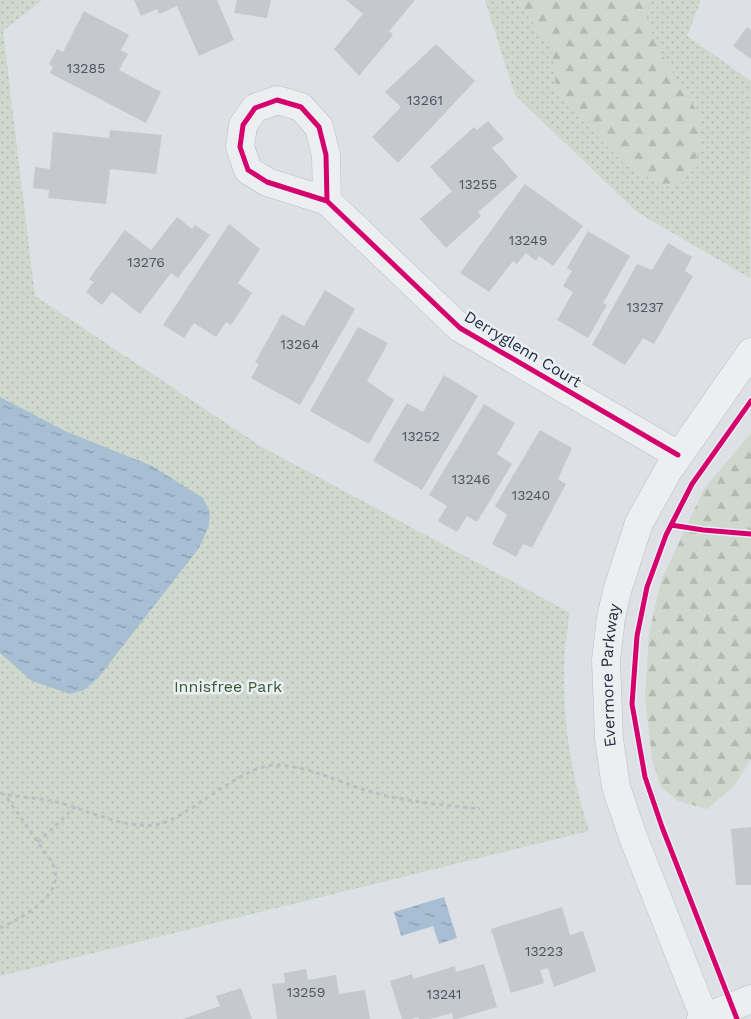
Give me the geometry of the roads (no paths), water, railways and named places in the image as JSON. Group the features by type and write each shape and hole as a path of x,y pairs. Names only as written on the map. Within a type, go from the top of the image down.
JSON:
{"street":[{"name":"Derryglenn Court","path":"327,201 460,328 678,455"},
{"name":"Evermore Parkway","path":"703,1019 633,837 616,787 607,710 606,660 611,618 617,591 639,523 678,455 751,352"},
{"path":"703,1019 751,999"}],"water":[{"path":"0,397 65,431 152,466 203,498 210,512 209,525 199,548 98,678 84,690 70,694 32,681 0,653"},
{"path":"444,897 457,938 439,944 433,926 401,936 394,912"}],"park label":[{"name":"Innisfree Park","path":"228,686"}]}
